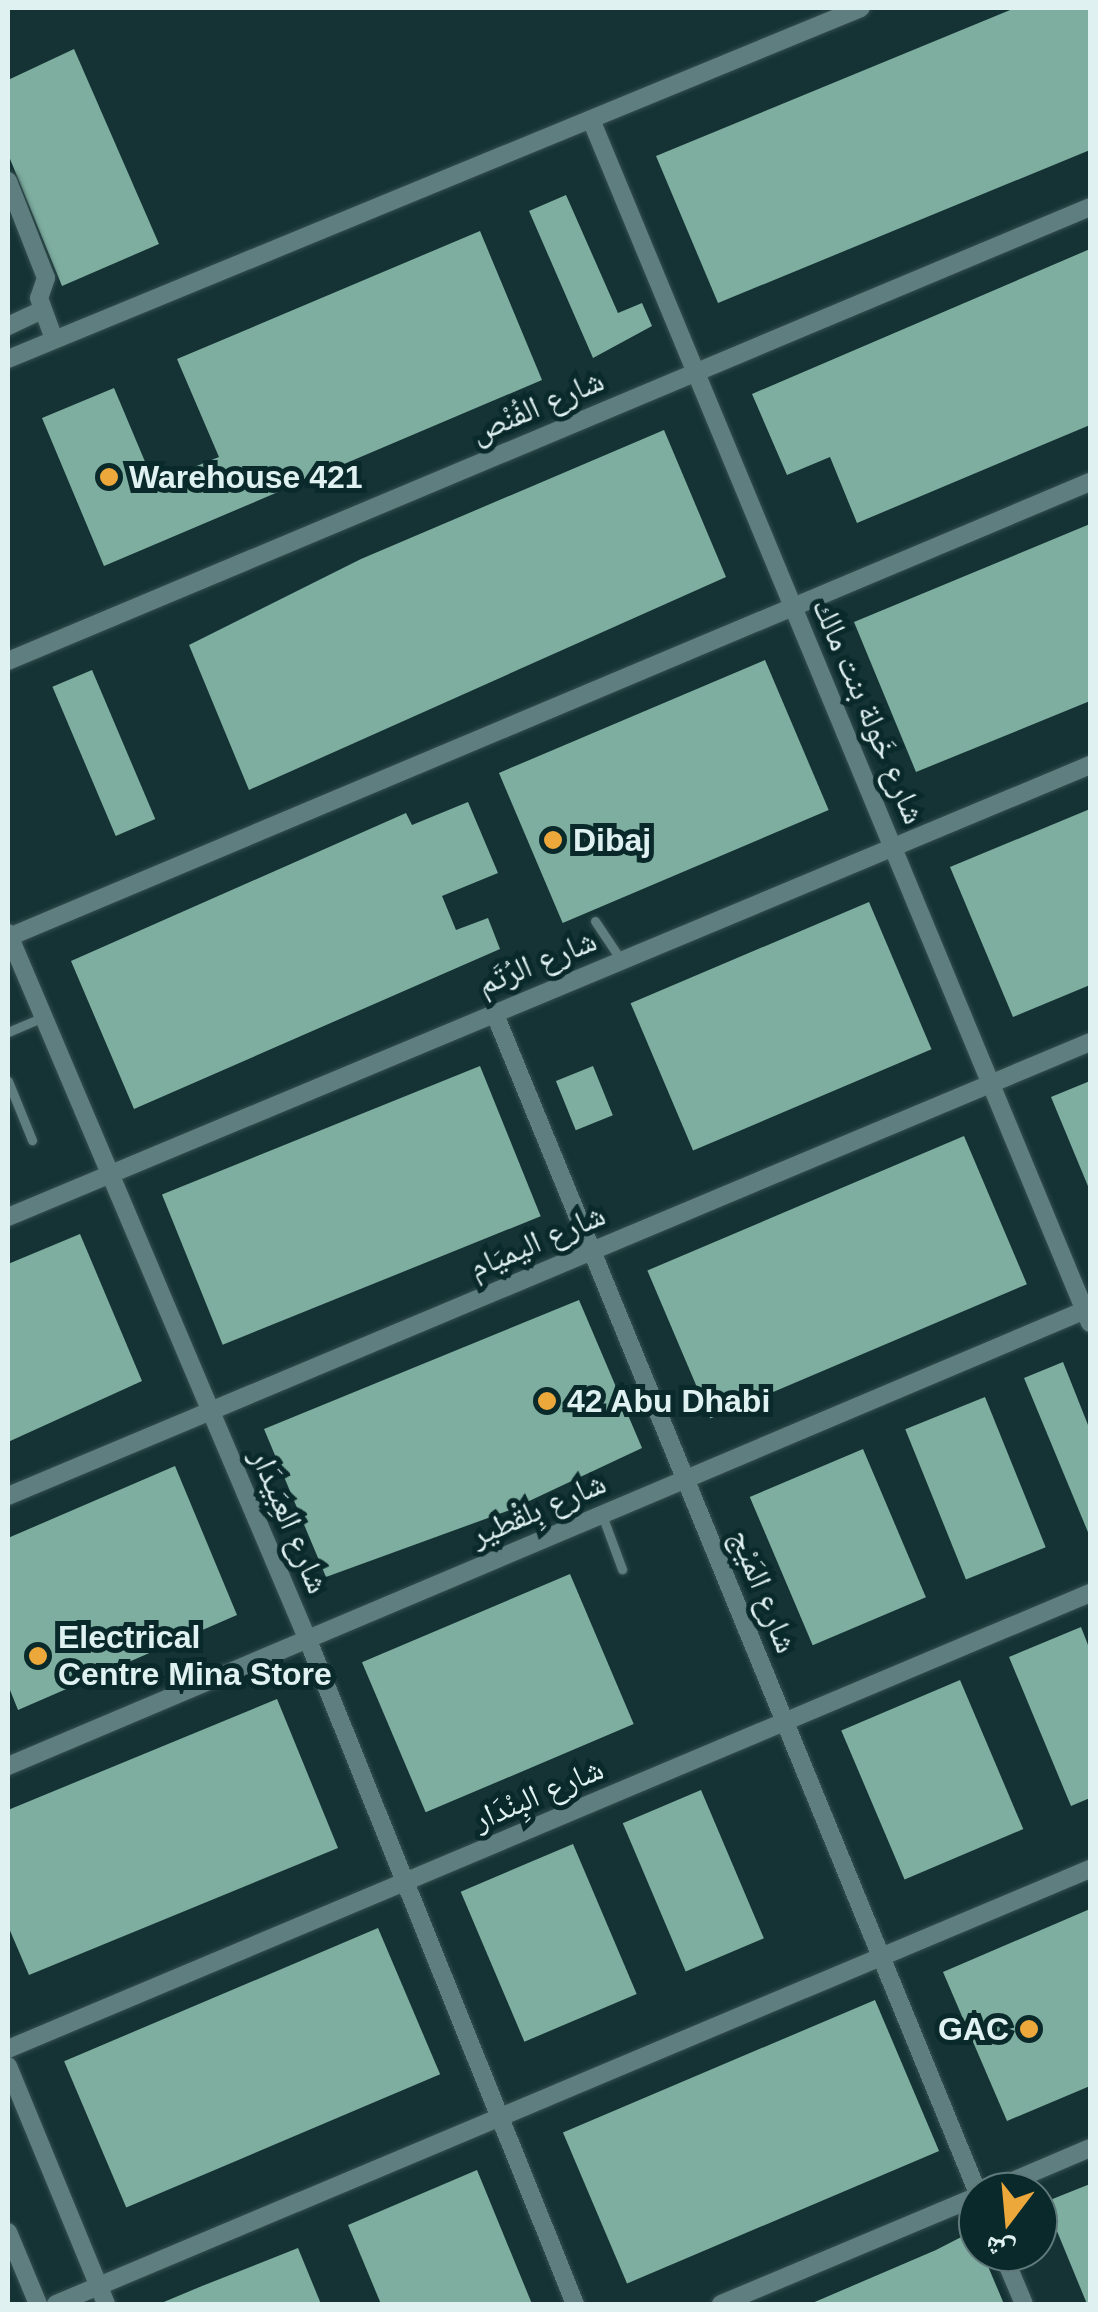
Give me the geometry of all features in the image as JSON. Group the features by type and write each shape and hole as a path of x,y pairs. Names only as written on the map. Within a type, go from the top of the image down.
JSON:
{"street":[{"path":"8,360 861,8"},
{"name":"شارع خَولة بنت مالك","path":"592,122 1089,1314"},
{"path":"8,181 46,278 42,310 54,339"},
{"name":"شارع الفُنْص","path":"8,661 1090,207"},
{"path":"8,326 42,310"},
{"path":"8,935 1090,482"},
{"name":"شارع الرُتَم","path":"8,1217 1090,764"},
{"name":"شارع العِبَيدَار","path":"8,935 307,1638 575,2304"},
{"name":"شارع المَيْج","path":"494,1012 969,2172"},
{"name":"شارع اليميَام","path":"8,1496 1090,1042"},
{"name":"شارع بِلقْطير","path":"8,1766 1089,1314"},
{"name":"شارع البِنْدَار","path":"8,2049 1090,1593"},
{"path":"56,2304 102,2296 500,2118 1090,1869"},
{"path":"8,2066 102,2296"},
{"path":"1034,2172 1090,2148"},
{"path":"721,2304 958,2203"},
{"path":"8,2232 38,2304"},
{"path":"1010,2272 1024,2304"}],"lane":[{"path":"595,921 621,960"},
{"path":"8,1032 43,1017"},
{"path":"8,1081 32,1140"},
{"path":"602,1515 622,1569"}],"building":[{"path":"1015,8 1090,8 1090,150 718,303 656,156"},
{"path":"74,49 159,244 62,286 8,154 8,80"},
{"path":"566,195 618,313 642,303 652,326 593,358 529,211"},
{"path":"480,231 542,380 104,566 42,418 114,388 154,483 219,457 177,359"},
{"path":"1090,249 1090,425 857,523 830,457 787,475 752,394"},
{"path":"664,430 726,577 249,790 189,645 361,559"},
{"path":"1090,524 1090,701 916,772 854,622"},
{"path":"765,660 829,810 563,923 499,773"},
{"path":"92,670 155,819 116,836 52,687"},
{"path":"468,802 498,873 442,896 456,930 488,918 500,949 134,1109 71,961 406,813 412,825"},
{"path":"1090,809 1090,985 1013,1017 950,867"},
{"path":"869,902 932,1049 693,1150 631,1003"},
{"path":"480,1066 541,1216 223,1345 162,1194"},
{"path":"593,1066 613,1115 576,1130 556,1081"},
{"path":"1090,1081 1090,1191 1051,1097"},
{"path":"964,1136 1027,1284 710,1419 647,1270"},
{"path":"80,1234 142,1381 8,1442 8,1264"},
{"path":"579,1300 642,1448 510,1510 326,1577 264,1429"},
{"path":"1063,1362 1090,1430 1090,1537 1024,1378"},
{"path":"985,1397 1046,1547 966,1579 905,1429"},
{"path":"863,1449 926,1597 813,1645 750,1497"},
{"path":"175,1466 237,1615 18,1710 8,1685 8,1538"},
{"path":"570,1574 634,1724 426,1812 362,1662"},
{"path":"1081,1627 1090,1650 1090,1798 1071,1806 1009,1657"},
{"path":"960,1680 1023,1829 905,1880 841,1730"},
{"path":"277,1699 338,1848 29,1975 8,1926 8,1810"},
{"path":"701,1790 764,1938 686,1971 623,1823"},
{"path":"573,1844 637,1994 524,2042 461,1892"},
{"name":"GAC","path":"1090,1909 1090,2086 1007,2121 943,1972"},
{"path":"378,1928 440,2074 126,2208 64,2061"},
{"path":"875,2000 939,2151 627,2283 563,2132"},
{"path":"477,2170 532,2304 381,2304 348,2225"},
{"path":"1090,2184 1090,2304 1058,2234 1058,2197"},
{"path":"958,2239 958,2272 990,2272 1004,2304 810,2304"},
{"path":"298,2248 321,2304 159,2304 202,2286"}],"place":[{"name":"Warehouse 421","path":"109,477"},
{"name":"Dibaj","path":"553,840"},
{"name":"42 Abu Dhabi","path":"547,1401"},
{"name":"Electrical Centre Mina Store","path":"38,1656"},
{"name":"GAC","path":"1029,2029"}]}
